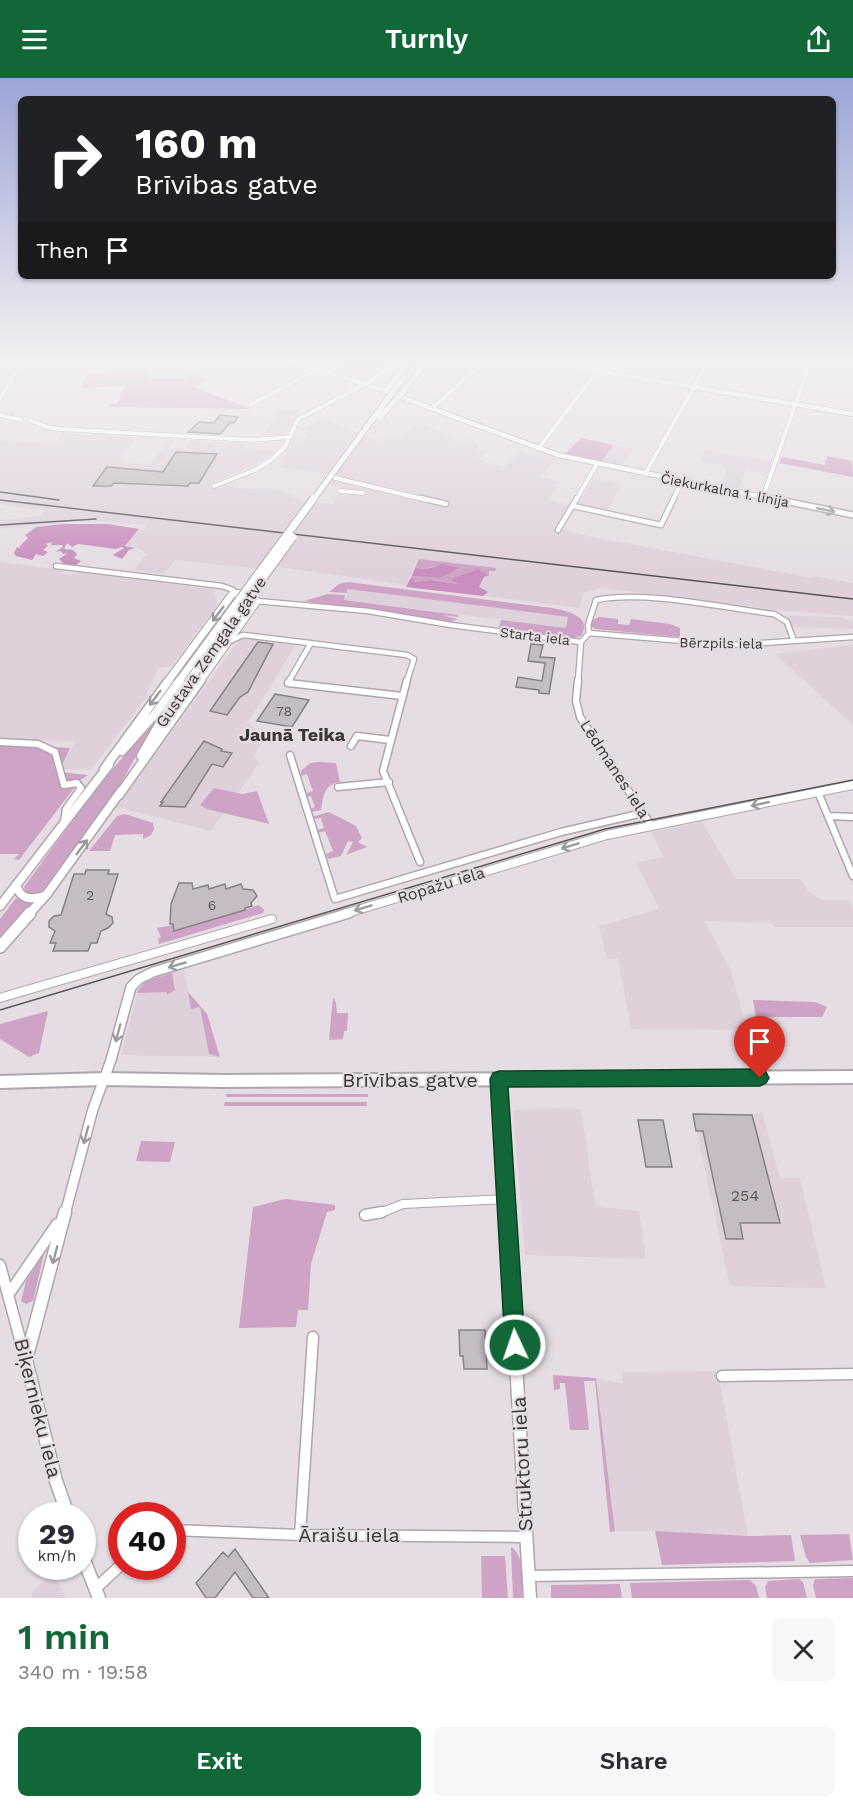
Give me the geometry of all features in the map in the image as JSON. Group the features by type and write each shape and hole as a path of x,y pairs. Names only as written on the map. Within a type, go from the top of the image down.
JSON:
{"highway":[{"name":"Brīvības gatve","path":"1,1080 853,1077"}],"main road":[{"name":"Gustava Zemgala gatve","path":"0,906 104,769 155,714 203,655 368,429"},
{"path":"104,769 233,594 246,595 257,601 240,632 230,641 119,795"},
{"name":"Gustava Zemgala gatve","path":"0,947 47,894 119,795 164,716 203,655"},
{"path":"16,885 20,896 28,900 47,894"}],"street":[{"path":"63,429 251,440 291,437"},
{"path":"214,486 255,470 280,454 291,437 293,429"},
{"name":"Čiekurkalna 1. līnija","path":"486,429 538,449 597,464 853,515"},
{"path":"538,449 553,429"},
{"path":"645,474 670,429"},
{"path":"763,497 787,429"},
{"path":"558,530 597,464"},
{"path":"327,476 446,504"},
{"path":"573,506 661,525 682,481"},
{"path":"340,491 363,494"},
{"path":"56,566 222,586 232,590 233,594"},
{"name":"Starta iela","path":"257,601 302,602 451,626 581,642 589,633 588,624 596,600 603,597 625,597 774,614 787,622 794,641"},
{"name":"Gustava Zemgala gatve","path":"240,632 412,656 414,659 402,696"},
{"name":"Bērzpils iela","path":"589,633 682,643 734,645 853,637"},
{"name":"Lēdmanes iela","path":"581,642 576,701 580,717 651,825"},
{"path":"311,643 288,683 402,696 383,771 420,862"},
{"path":"351,746 357,736 390,740"},
{"path":"0,742 40,744 55,752 64,785 77,783 81,788 66,809 64,821"},
{"name":"Ropažu iela","path":"290,755 335,899 561,832 643,813"},
{"path":"338,787 389,782"},
{"name":"Ropažu iela","path":"26,1360 93,1109 131,987 139,979 153,972 607,835 853,785"},
{"path":"818,792 853,876"},
{"path":"828,816 851,817 853,825"},
{"path":"0,998 272,919"},
{"name":"Struktoru iela","path":"499,1079 530,1598"},
{"path":"8,1295 48,1240 69,1198"},
{"path":"365,1215 378,1214 403,1204 507,1199"},
{"name":"Biķernieku iela","path":"0,1265 63,1502"},
{"path":"300,1534 313,1337"},
{"path":"722,1376 853,1374"},
{"name":"Āraišu iela","path":"186,1530 526,1537"},
{"path":"529,1576 853,1571"},
{"path":"97,1594 109,1580"}],"shaded area":[{"path":"267,429 288,429 284,436 263,435"},
{"path":"301,429 348,429 378,441 387,436 398,437 411,429 435,429 453,437 456,441 466,439 479,444 476,450 486,452 478,460 504,467 521,450 532,455 555,459 540,477 560,482 548,500 570,505 557,528 592,537 812,578 813,576 853,583 853,616 786,611 603,588 583,593 580,608 471,594 480,568 417,560 406,585 273,566 270,570 175,560 164,574 134,570 147,554 137,547 126,546 137,533 146,528 146,525 88,520 0,529 0,520 41,516 44,511 0,504 0,441 54,444 63,433 136,438 118,462 151,464 169,439 174,440 169,448 185,449 190,441 245,444 243,449 276,451 263,461 215,482 217,485 283,491 299,500 333,504 341,488 323,482 328,474 280,467 291,442 308,437"},
{"path":"581,438 613,445 601,463 564,455"},
{"path":"613,445 633,449 622,467 601,463"},
{"path":"705,450 772,462 768,474 746,470 739,489 722,485 728,466 700,461"},
{"path":"827,456 852,461 853,477 779,463 782,457 825,465"},
{"path":"593,479 621,485 608,510 579,504"},
{"path":"63,524 107,524 139,529 125,546 135,548 129,550 122,559 113,555 124,548 121,547 116,549 78,544 72,547 67,543 64,549 73,550 77,554 74,558 81,561 75,566 65,565 59,559 68,553 55,552 63,547 62,545 51,545 52,542 46,544 48,546 43,550 48,552 43,556 36,554 32,560 16,556 14,553 17,547 21,549 19,547 28,538 25,535 36,527"},
{"path":"419,559 496,568 495,571 489,571 489,575 477,569 452,578 452,581 459,584 433,580 414,582 410,579 412,576 439,578 459,569 435,566 427,569 415,568"},
{"path":"0,562 62,570 62,573 69,575 81,572 214,589 217,605 172,666 158,668 144,700 91,770 60,769 75,742 0,738"},
{"path":"443,564 460,568 439,578 412,576 415,568 427,569"},
{"path":"477,569 489,575 484,577 479,587 488,592 483,596 406,587 410,579 414,579 414,582 432,580 458,584 452,581 452,578"},
{"path":"348,582 552,608 577,616 584,624 584,629 581,636 571,639 504,631 499,627 501,620 566,628 568,617 348,589 346,593 329,592 339,584"},
{"path":"348,589 568,617 566,628 344,600"},
{"path":"328,594 345,595 344,600 458,615 458,617 442,615 457,619 449,623 304,601"},
{"path":"787,616 837,617 853,620 853,629 792,627"},
{"path":"599,617 618,619 618,624 629,625 631,619 670,624 680,628 680,637 595,629 591,626 593,620"},
{"path":"245,632 300,638 248,722 262,742 254,756 259,763 211,831 117,807"},
{"path":"853,645 853,725 775,654"},
{"path":"157,718 119,787 43,890 37,894 27,895 24,887 97,787"},
{"path":"0,743 70,748 59,772 88,775 73,785 75,787 19,860 14,859 19,854 0,854"},
{"path":"310,763 336,763 340,782 327,788 321,810 311,812 310,809 315,807 311,796 307,797 307,793 313,791 307,774 301,776 301,771"},
{"path":"214,788 243,794 257,791 269,824 207,809 200,805"},
{"path":"329,812 356,826 362,838 358,842 367,847 346,855 353,842 348,841 341,856 328,859 326,854 333,851 325,831 318,833 317,830 324,828 321,818 313,819 312,817"},
{"path":"125,814 153,823 154,829 151,835 143,839 143,834 115,835 110,851 89,851 117,816"},
{"path":"702,822 736,879 801,879 809,892 822,900 849,900 853,909 853,927 774,927 773,923 705,921 731,971 744,1020 742,1028 733,1030 631,1029 618,958 607,959 599,926 659,909 636,862 664,857 651,832"},
{"path":"16,898 32,904 0,939 0,919"},
{"path":"259,905 264,910 263,913 159,944 158,939 161,937 157,928 173,925 175,931"},
{"path":"184,969 188,992 207,1014 220,1057 121,1055 139,987 154,977"},
{"path":"172,973 175,990 167,995 167,992 136,993 146,981"},
{"path":"188,992 207,1014 220,1057 209,1054 200,1007 191,1009"},
{"path":"333,997 337,1013 348,1013 347,1031 344,1031 343,1039 329,1040"},
{"path":"753,1000 815,1002 827,1007 822,1017 756,1017"},
{"path":"48,1011 39,1053 29,1057 0,1039 0,1024"},
{"path":"226,1094 368,1094 368,1097 226,1097"},
{"path":"225,1102 367,1102 367,1106 224,1106"},
{"path":"506,1109 509,1109 517,1216 512,1209"},
{"path":"581,1109 595,1206 639,1211 646,1259 525,1255 513,1110"},
{"path":"762,1112 780,1178 800,1178 826,1288 730,1286 693,1114 752,1115"},
{"path":"141,1141 175,1142 170,1162 136,1161"},
{"path":"285,1199 335,1205 335,1210 327,1212 311,1264 308,1310 298,1310 296,1327 239,1328 253,1207"},
{"path":"44,1254 33,1301 26,1304 21,1301 26,1281"},
{"path":"718,1371 748,1536 615,1531 596,1378 623,1384 622,1372"},
{"path":"553,1375 596,1378 615,1531 610,1532 595,1381 584,1381 589,1430 570,1430 565,1383 560,1383 560,1389 554,1390"},
{"path":"655,1531 748,1536 791,1535 795,1561 662,1565"},
{"path":"849,1534 853,1560 810,1563 800,1535"},
{"path":"511,1547 516,1551 521,1563 522,1598 513,1598"},
{"path":"481,1556 505,1556 508,1598 482,1598"},
{"path":"853,1578 853,1598 816,1598 813,1585 815,1579"},
{"path":"799,1579 803,1582 807,1598 767,1598 765,1587 768,1581"},
{"path":"45,1580 57,1580 66,1598 33,1598 31,1592"},
{"path":"750,1580 756,1586 759,1598 632,1598 630,1583"},
{"path":"620,1584 622,1598 551,1598 551,1585"}],"building":[{"path":"191,429 225,429 220,434 188,432"},
{"path":"176,452 217,454 199,483 190,483 188,486 114,483 111,486 93,486 107,467 163,472"},
{"path":"258,642 273,644 248,692 240,697 227,715 210,711"},
{"path":"531,644 543,645 540,657 555,658 549,694 539,693 539,690 516,687 518,677 542,681 545,663 528,661"},
{"path":"275,694 309,700 292,727 257,721"},
{"path":"204,741 222,749 221,751 232,753 223,767 212,764 185,807 160,806 163,802 161,802"},
{"path":"86,870 109,870 108,874 118,874 106,914 112,917 113,923 101,931 97,943 91,943 88,951 53,951 56,943 50,943 55,931 49,927 49,921 54,916 61,915 74,874 85,874"},
{"path":"179,883 192,883 193,889 208,885 209,889 225,884 226,889 241,884 243,889 253,890 257,896 251,903 252,906 245,910 174,931 173,924 170,924 171,904"},
{"path":"693,1114 752,1115 780,1223 740,1223 743,1239 726,1239 703,1131 696,1131"},
{"path":"638,1120 663,1120 672,1167 646,1167"},
{"path":"459,1330 485,1330 487,1369 464,1369 463,1356 460,1356"},
{"path":"235,1549 269,1598 253,1598 235,1572 215,1598 206,1598 196,1583 223,1552 228,1557"}],"tram line":[{"path":"0,1010 605,829 853,780"}],"railway":[{"path":"0,492 59,500"},
{"path":"0,500 853,599"},
{"path":"0,525 96,519"}],"district":[{"name":"Jaunā Teika","path":"292,734"}],"route":[{"path":"515,1345 499,1079 760,1078"}]}
